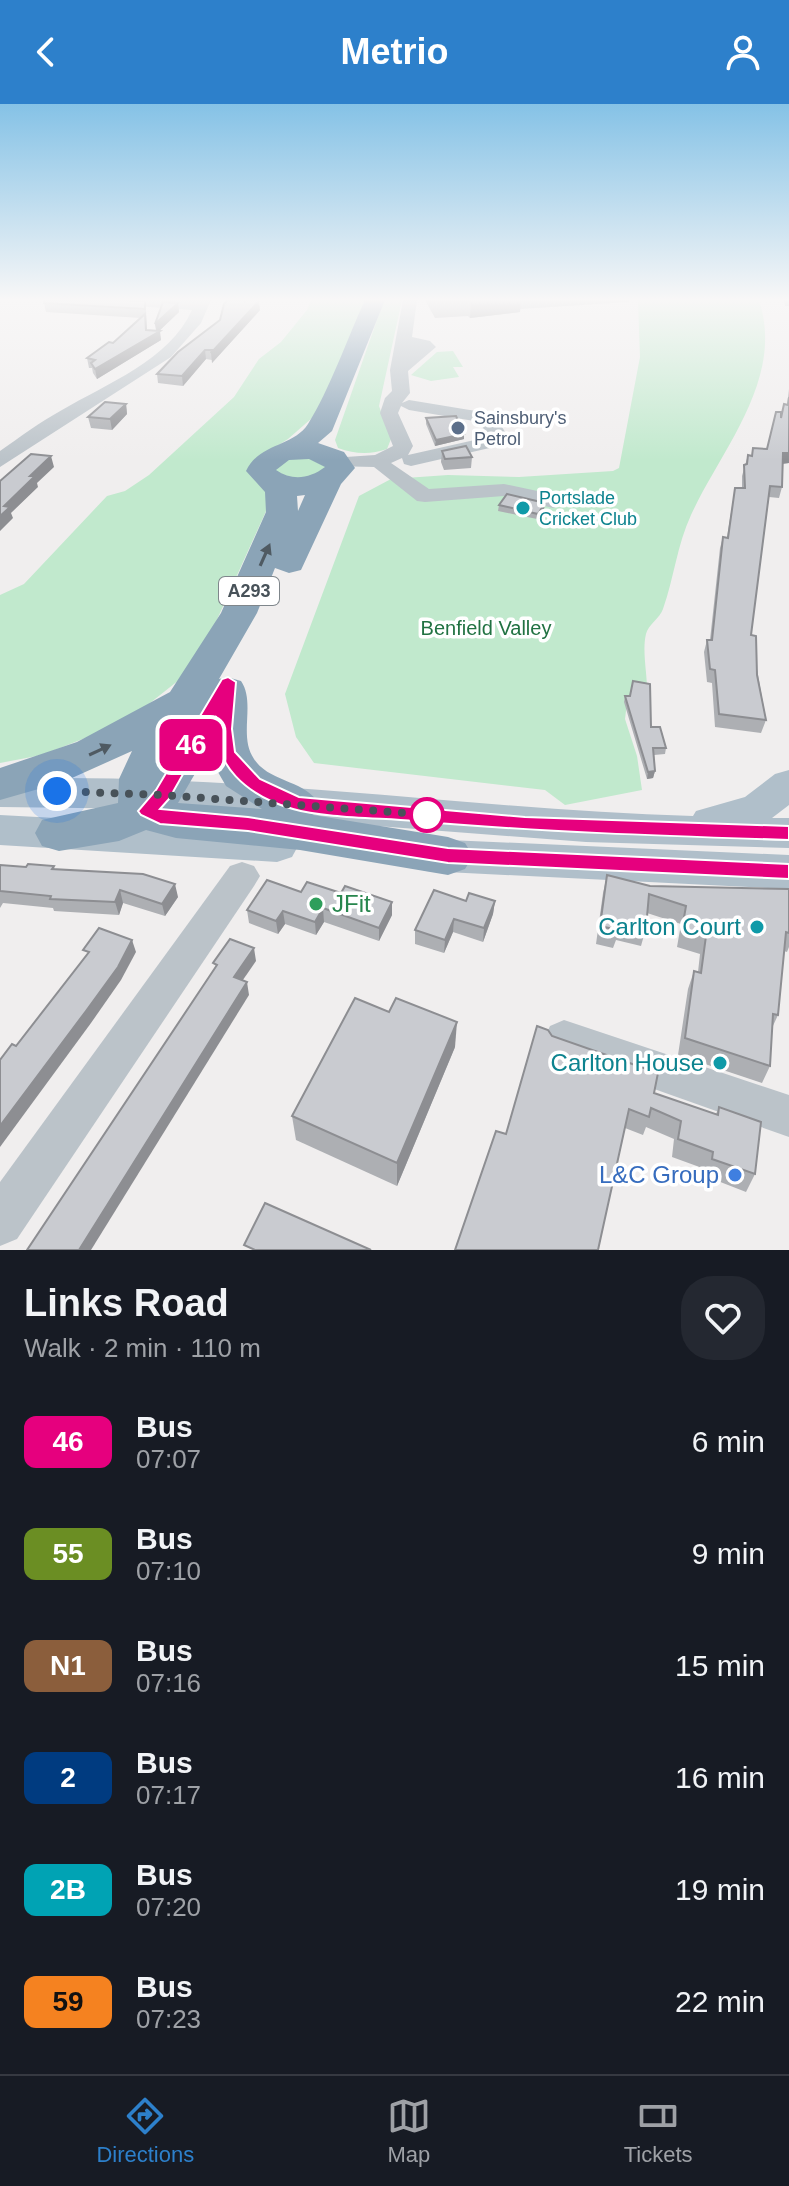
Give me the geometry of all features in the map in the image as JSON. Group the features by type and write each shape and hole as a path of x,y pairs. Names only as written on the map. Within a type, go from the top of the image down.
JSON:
{"highway":[{"name":"A293","path":"150,800 228,682 328,461 359,353"},
{"path":"279,466 302,486 328,461"},
{"path":"279,466 328,461"},
{"name":"A293","path":"150,800 148,762 239,613 282,512 279,466"},
{"name":"A293","path":"228,682 223,729 232,762 254,783 296,804"},
{"name":"A293","path":"0,784 47,772 95,752 142,727 188,697"},
{"path":"59,833 100,828 150,800 160,817 248,824 448,856"}],"main road":[{"path":"646,830 699,824 742,814 770,800 789,784"},
{"path":"0,793 296,804 502,822 646,830 789,833"},
{"path":"0,830 789,872"}],"street":[{"path":"0,461 163,353"},
{"path":"411,460 417,451 417,442 405,413 399,370 420,353"},
{"path":"394,398 487,418 500,440 384,467 328,461 378,461 400,452 403,446 389,413 394,398"},
{"path":"0,445 22,444"},
{"path":"384,467 425,496 504,490 553,501"},
{"path":"0,1222 242,876"},
{"path":"564,1039 789,1116"}],"green space":[{"path":"266,353 345,353 320,411 288,439 255,460 272,498 215,624 179,680 126,722 42,755 0,763 0,595 24,584 107,496 125,491 149,475 234,397 259,359"},
{"path":"365,353 390,353 379,406 391,439 387,449 369,453 350,452 338,448 335,440"},
{"path":"435,353 455,353 463,367 453,367 459,377 431,381 411,375"},
{"name":"Benfield Valley","path":"640,353 764,353 757,385 746,412 691,515 663,609 646,634 647,689 627,703 625,719 637,756 642,790 565,805 545,790 314,763 296,737 285,694 359,496 391,479 448,475 519,477 613,471 619,468"},
{"path":"304,455 329,462 316,481 274,476 277,462"}],"building":[{"path":"93,353 122,353 95,369 91,363 95,360 87,358"},
{"path":"177,353 202,353 182,376 157,374"},
{"path":"789,397 789,453 783,453 782,487 770,486 751,635 756,636 757,675 766,720 719,714 715,670 710,669 707,640 712,640 723,537 728,538 735,488 745,488 744,465 747,464 748,455 752,456 753,448 767,449 776,412 781,412 781,418"},
{"path":"105,402 126,404 110,419 88,417"},
{"path":"456,416 464,434 436,440 426,418"},
{"path":"466,446 472,457 445,459 442,451"},
{"path":"31,454 51,456 4,506 10,507 0,516 0,481"},
{"name":"Portslade Cricket Club","path":"507,494 545,503 538,514 499,505"},
{"path":"633,681 650,684 651,727 660,727 666,748 653,748 655,771 648,772 625,696 630,696"},
{"path":"28,864 54,866 52,869 143,874 175,884 162,904 120,890 115,902 50,899 51,896 0,891 0,865 26,867"},
{"path":"607,875 650,886 789,889 789,933 786,932 778,1015 773,1014 770,1066 685,1038 694,971 701,973 706,936 682,929 686,906 649,894 646,928 621,922 618,930 600,926"},
{"path":"267,880 301,892 307,882 341,893 345,886 392,902 379,928 323,908 315,922 283,911 276,921 247,910"},
{"path":"434,890 466,901 469,893 495,901 484,928 454,919 445,940 415,930"},
{"path":"99,928 132,940 118,967 0,1126 0,1060 12,1044 16,1046 89,952 83,950"},
{"path":"230,939 254,948 234,977 247,982 79,1250 27,1250 217,965 213,963"},
{"path":"355,998 389,1012 396,998 457,1022 397,1163 292,1116"},
{"path":"537,1026 548,1030 552,1036 658,1073 654,1093 718,1115 719,1107 761,1122 755,1174 712,1159 713,1152 678,1139 681,1121 651,1108 649,1117 629,1109 598,1250 455,1250 496,1131 506,1134"},
{"path":"265,1203 371,1250 255,1250 244,1245"}],"bus line":[{"name":"46","path":"789,833 525,824 296,804 254,783 232,762 224,743 223,729 228,682 162,795 147,811 160,817 248,824 448,856 789,872"}],"place":[{"name":"Sainsbury's Petrol","path":"458,428"},
{"name":"Portslade Cricket Club","path":"523,508"},
{"name":"JFit","path":"316,904"},
{"name":"Carlton Court","path":"757,927"},
{"name":"Carlton House","path":"720,1063"},
{"name":"L&C Group","path":"735,1175"}],"route":[{"path":"57,791 342,806 433,815 427,815"}]}
